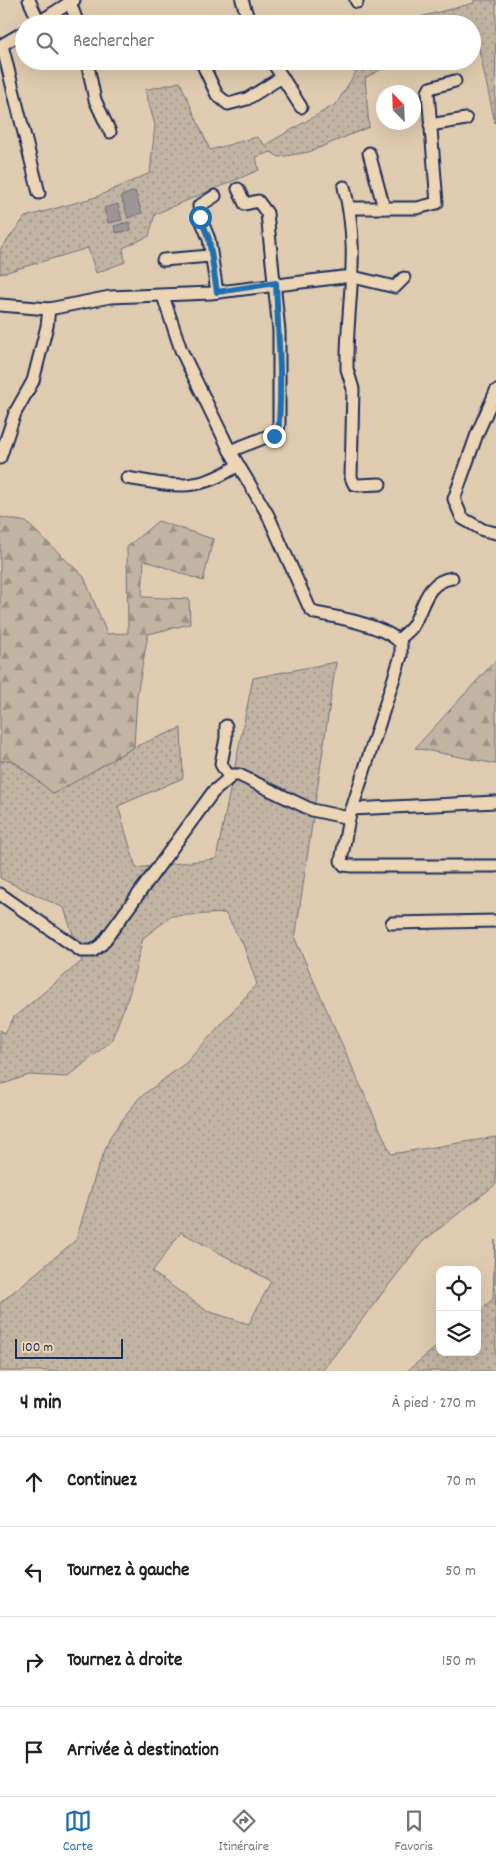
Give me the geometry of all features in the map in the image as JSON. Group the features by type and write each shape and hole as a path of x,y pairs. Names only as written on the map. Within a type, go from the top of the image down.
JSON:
{"street":[{"path":"29,0 34,15"},
{"path":"242,0 247,15"},
{"path":"49,15 71,1 75,15"},
{"path":"15,37 1,46 39,193"},
{"path":"90,70 95,100 110,132"},
{"path":"205,70 217,95 228,104 247,99 282,77"},
{"path":"278,70 301,107"},
{"path":"349,208 417,208 438,203 428,89 455,81"},
{"path":"430,125 466,120"},
{"path":"369,153 384,208"},
{"path":"344,187 349,208 354,253 347,356 347,369 353,389 351,477 354,484 358,485 380,484"},
{"path":"230,451 278,434 280,332 267,213 258,202 245,204 238,189"},
{"path":"215,196 199,206 200,217 209,239 210,256 217,292"},
{"path":"163,260 210,256"},
{"path":"0,305 49,309 110,297 217,292 276,283 353,277 391,287 398,286 404,278"},
{"path":"163,296 180,350 230,451 268,515 312,612 360,624 398,640 401,644 401,656 350,814 341,862 344,865 496,866"},
{"path":"0,458 15,413 33,381 47,326 49,309"},
{"path":"496,391 477,434 454,499 462,518 483,530 496,533"},
{"path":"127,478 166,484 200,485 238,465"},
{"path":"398,640 413,626 419,608 437,583 452,578"},
{"path":"226,726 221,764 229,777"},
{"path":"0,894 81,951 93,951 102,944 212,792 229,777 238,775 312,810 350,814 496,802"},
{"path":"392,924 496,921"}],"green space":[{"path":"474,0 496,0 495,123 481,58 481,15 428,15 474,3"},
{"path":"357,70 380,70 365,78 369,127 309,152 279,157 271,152 256,157 259,170 155,214 149,236 123,248 125,262 96,273 88,248 0,274 0,250 25,217 96,197 150,173 155,125 145,90 180,82 210,150 257,137 265,145 336,104"},
{"path":"0,517 26,522 84,577 107,634 128,633 127,547 158,521 213,539 203,581 144,560 142,597 189,599 190,624 148,634 137,695 134,747 54,794 12,760 0,761"},
{"path":"496,660 496,764 415,748"},
{"path":"336,662 295,939 391,1154 496,1137 496,1184 422,1242 322,1371 0,1371 0,1303 76,1240 96,1173 111,1135 139,1098 187,1062 257,984 243,944 225,913 172,916 143,938 129,995 111,1041 68,1077 29,1075 0,1085 0,1030 5,1033 14,1017 82,961 64,908 0,878 0,761 11,760 54,793 134,747 181,728 183,778 118,806 136,868 216,859 253,678","holes":["181,1232 271,1281 249,1324 207,1311 152,1272"]},
{"path":"495,1240 496,1371 407,1371 436,1347 436,1356 481,1356 481,1310 493,1299"}],"shaded area":[{"path":"135,191 142,213 128,218 121,196"},
{"path":"118,204 122,220 108,223 104,208"},
{"path":"129,222 131,230 116,233 114,226"}],"route":[{"path":"200,217 209,239 210,256 217,292 276,283 277,314 280,332 280,394 278,434 274,436"}]}
